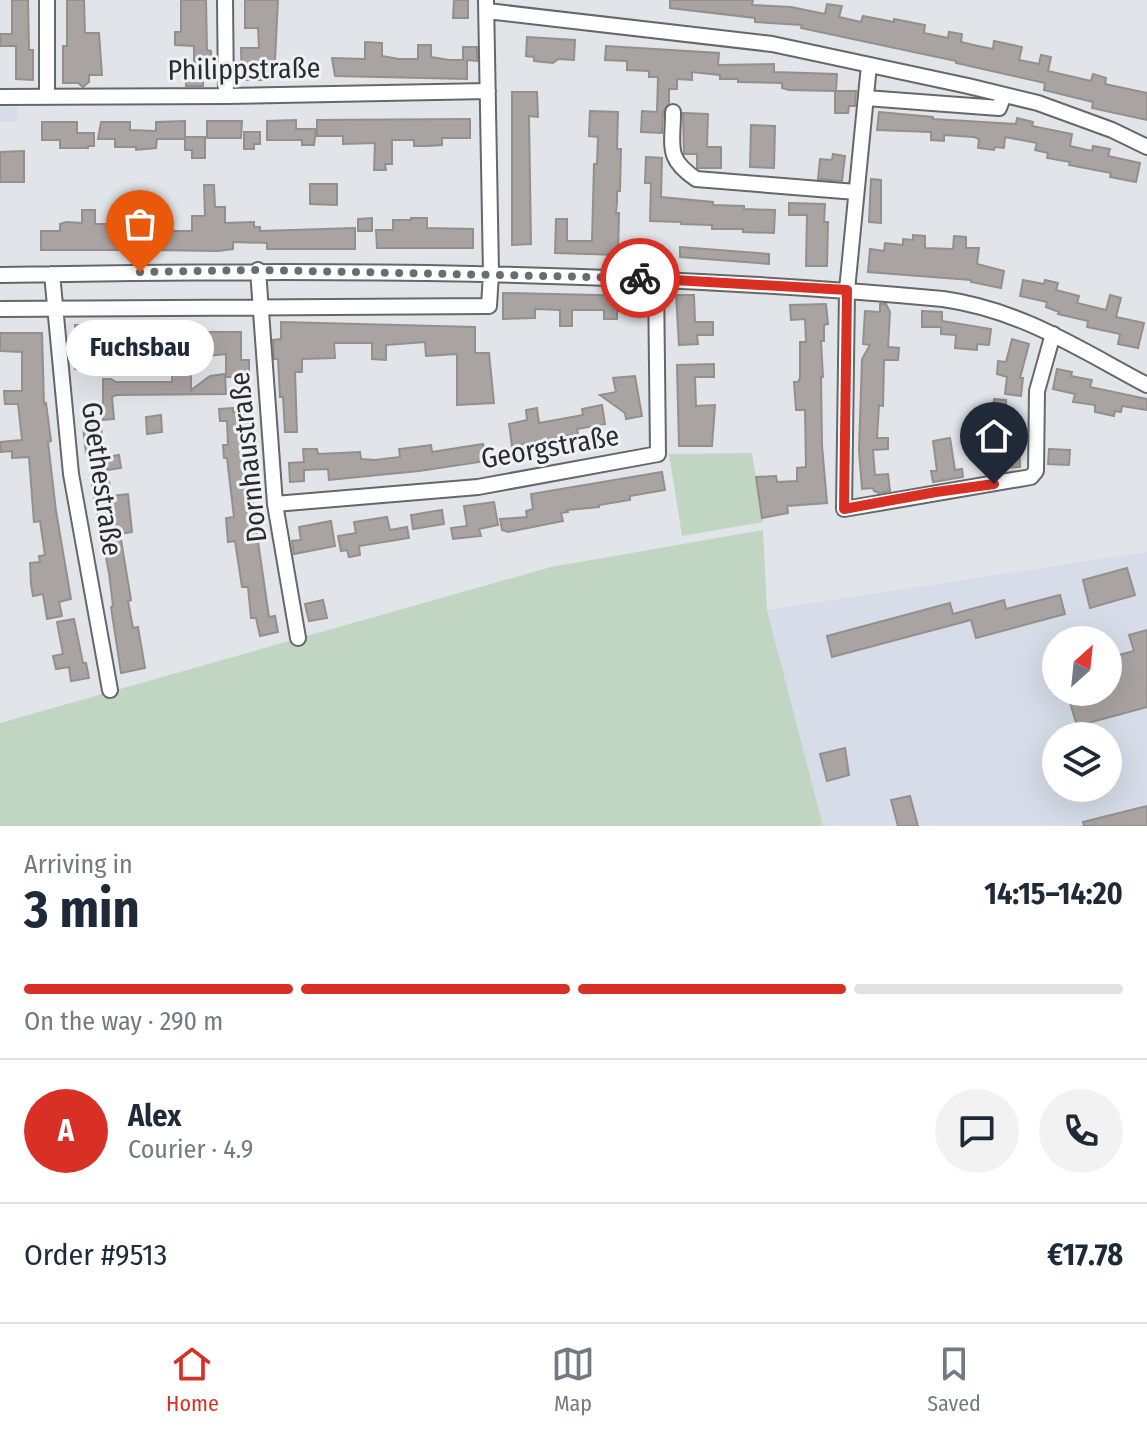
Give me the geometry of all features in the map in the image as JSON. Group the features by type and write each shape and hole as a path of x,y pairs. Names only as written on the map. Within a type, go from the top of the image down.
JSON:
{"street":[{"path":"47,0 47,97"},
{"path":"225,0 226,96"},
{"path":"0,309 489,306 486,6 772,44 1004,95 1077,117 1147,147"},
{"path":"869,65 847,290 844,509 1031,477 1036,471 1037,391 1053,334"},
{"path":"933,103 936,80"},
{"name":"Philippstraße","path":"0,97 488,91"},
{"path":"866,98 999,108 1004,95"},
{"path":"673,112 673,155 679,167 696,179 856,192"},
{"path":"0,275 258,270 491,273 656,278 847,290 971,303 1013,315 1147,385"},
{"name":"Dornhaustraße","path":"258,270 275,504 298,638"},
{"name":"Goethestraße","path":"52,274 71,474 110,690"},
{"name":"Georgstraße","path":"275,504 478,487 658,454 656,278"}],"shaded area":[{"path":"0,107 18,107 17,122 0,122"},
{"path":"1147,552 1147,826 823,826 767,610"}],"green space":[{"path":"752,453 763,522 682,536 669,454"},
{"path":"763,530 767,610 823,826 0,826 0,723 551,567"}],"building":[{"path":"12,0 28,0 33,80 16,79 16,46 0,46 0,34 12,34"},
{"path":"67,0 84,0 85,33 99,33 102,75 89,75 89,82 83,87 78,83 63,83"},
{"path":"181,0 206,0 207,50 211,51 212,76 203,76 203,86 186,86 186,73 194,73 194,46 175,45 175,32 181,32"},
{"path":"245,0 278,0 274,80 242,80 241,48 259,48 258,28 245,28"},
{"path":"454,0 468,0 468,18 453,18"},
{"path":"670,0 753,0 752,5 791,7 825,14 827,4 842,6 839,17 861,22 863,16 894,22 894,19 925,25 924,33 948,38 949,32 962,34 961,42 978,46 993,49 994,41 1022,47 1019,60 1039,64 1041,55 1051,57 1048,71 1091,81 1093,74 1106,78 1105,84 1147,93 1147,120 1092,108 1093,102 1044,90 1045,83 801,28 802,25 755,22 755,18 670,8"},
{"path":"527,37 575,40 574,60 558,59 553,63 534,61 534,57 526,56"},
{"path":"365,42 382,43 382,56 399,59 418,59 418,45 431,45 431,57 449,60 463,60 463,47 477,47 477,61 467,60 467,79 335,76 332,58 365,59"},
{"path":"606,46 719,53 718,65 774,64 774,72 837,74 836,91 856,91 855,106 849,106 848,113 835,113 835,91 789,90 782,88 782,83 738,82 738,79 720,79 720,75 692,72 692,80 677,79 677,89 669,89 662,133 641,132 642,111 657,112 658,77 649,77 649,71 627,70 627,61 605,60"},
{"path":"512,92 537,92 538,117 529,116 531,244 512,245"},
{"path":"590,111 618,112 617,149 621,149 616,213 619,213 618,255 555,253 556,219 567,219 567,241 592,241 594,164 597,164 598,137 589,136"},
{"path":"879,112 933,119 1016,124 1017,118 1033,122 1032,126 1072,134 1070,146 1092,151 1093,146 1110,149 1108,156 1140,163 1136,182 1047,158 1048,153 1035,150 1037,143 1005,137 1004,148 995,147 994,150 978,148 979,139 974,137 944,135 944,141 931,140 931,132 877,130"},
{"path":"683,113 708,114 707,147 721,147 721,168 697,168 697,154 684,154"},
{"path":"470,119 470,138 442,138 442,145 427,146 414,146 414,140 392,140 392,164 385,164 386,170 374,170 375,143 343,144 343,136 317,136 317,120"},
{"path":"296,120 296,129 316,129 314,145 302,145 302,140 267,140 267,121"},
{"path":"185,121 185,137 205,137 205,158 192,158 192,150 185,150 185,139 157,139 156,148 136,150 136,147 115,147 115,139 98,139 101,122 130,122 130,130 156,131 156,122"},
{"path":"207,121 242,121 241,138 207,138"},
{"path":"42,122 77,122 77,133 94,133 94,146 60,148 60,140 42,140"},
{"path":"751,125 775,126 774,168 750,167"},
{"path":"244,132 260,132 260,144 254,144 254,149 244,149"},
{"path":"24,151 24,182 0,182 0,152"},
{"path":"833,154 845,156 842,181 818,179 820,159 832,160"},
{"path":"646,157 662,158 661,197 744,206 744,209 775,210 774,233 650,221 651,183 645,183"},
{"path":"871,179 881,180 881,223 869,222"},
{"path":"310,184 337,184 337,205 310,204"},
{"path":"204,185 214,185 215,207 225,207 225,223 254,222 254,227 260,227 260,231 355,228 355,249 267,249 267,243 233,242 233,249 218,251 153,250 153,242 133,242 133,250 41,250 41,231 60,231 60,224 66,222 82,223 82,210 95,210 95,224 113,224 113,233 136,232 136,226 150,226 150,231 192,231 192,216 205,216"},
{"path":"789,203 825,204 824,222 828,222 827,266 806,266 807,215 789,215"},
{"path":"372,218 372,231 358,231 358,219"},
{"path":"427,218 427,228 473,229 473,248 377,248 376,230 393,230 393,220"},
{"path":"913,235 925,236 925,248 953,249 954,236 966,237 966,248 979,248 977,264 1004,271 1001,288 971,280 868,272 870,249 884,251 885,243 903,245 903,239 913,240"},
{"path":"680,247 769,254 769,264 680,257"},
{"path":"1023,280 1058,283 1056,290 1079,296 1077,303 1106,310 1110,295 1121,298 1116,317 1144,323 1138,348 1118,344 1120,334 1087,327 1088,321 1058,314 1046,307 1047,302 1020,296"},
{"path":"503,293 642,296 641,311 617,311 617,319 604,319 604,310 572,310 572,326 560,326 560,310 535,309 535,318 503,319"},
{"path":"676,295 694,295 695,322 713,322 713,335 697,335 698,344 679,345"},
{"path":"826,304 828,324 824,325 824,341 821,341 821,377 827,503 787,506 788,513 762,518 756,477 776,476 777,482 797,481 797,468 806,467 805,410 796,410 794,382 800,378 800,342 806,342 805,319 791,320 790,305"},
{"path":"880,304 886,304 890,312 888,347 899,348 898,360 884,360 883,406 879,405 877,438 888,438 888,449 873,450 875,475 888,474 890,491 879,493 873,488 862,489 859,450 862,359 870,345 863,344 865,311 880,312"},
{"path":"922,311 942,312 942,321 991,329 989,345 977,344 977,350 955,348 956,335 941,334 941,327 922,327"},
{"path":"281,322 475,327 475,353 489,353 494,403 457,405 457,354 426,356 425,342 386,345 386,360 372,359 372,343 334,343 335,358 302,359 302,372 295,372 297,432 285,432 283,397 280,397 278,359 274,359 273,340 281,339"},
{"path":"198,324 198,332 241,332 241,360 249,360 249,377 226,377 226,354 208,356 198,350 198,343 172,343 172,353 141,350 141,345 95,344 95,370 75,369 75,325"},
{"path":"0,333 42,333 44,404 51,441 48,442 71,599 59,602 62,616 47,619 43,594 33,596 31,584 30,563 40,562 39,556 45,555 40,521 34,522 29,457 12,458 12,451 1,452 0,442 22,440 18,404 5,404 4,391 22,391 22,352 0,351"},
{"path":"1012,339 1029,344 1020,378 1023,378 1021,396 1005,394 1007,377 997,374 998,361 1006,362"},
{"path":"714,364 714,377 695,377 696,406 715,405 712,446 679,446 677,365"},
{"path":"1057,369 1072,372 1071,376 1092,380 1090,387 1147,399 1147,410 1122,406 1121,412 1115,411 1114,416 1095,412 1095,405 1073,402 1075,394 1053,389"},
{"path":"172,374 191,374 191,390 210,376 225,374 226,394 116,395 112,397 114,419 103,420 103,379 116,382 172,382"},
{"path":"635,376 642,416 626,419 625,413 600,395 616,392 613,378"},
{"path":"994,399 1006,400 1006,416 1019,416 1020,467 1003,468 1002,448 990,448"},
{"path":"602,405 605,424 577,429 578,434 512,446 509,424 527,420 526,410 537,408 539,423 583,415 582,409"},
{"path":"233,408 233,412 239,412 239,415 250,414 251,444 247,445 255,521 269,617 275,616 278,632 260,636 256,618 251,618 248,587 242,587 235,541 228,542 226,518 234,517 223,445 228,445 227,421 220,421 219,409"},
{"path":"161,415 162,432 147,434 146,417"},
{"path":"101,424 103,452 86,453 83,426"},
{"path":"950,438 955,470 962,469 963,477 933,482 931,471 937,471 933,441"},
{"path":"483,444 486,461 329,480 328,469 304,470 304,481 290,482 289,463 304,462 303,449 317,449 318,454 360,452 361,459 375,460 400,457 399,449 431,445 432,452"},
{"path":"1049,449 1070,450 1069,465 1048,464"},
{"path":"119,455 121,468 107,470 105,457"},
{"path":"662,472 665,490 630,496 630,500 599,507 567,510 561,513 563,521 508,532 502,530 500,519 527,517 526,511 533,509 531,494"},
{"path":"108,473 111,496 128,494 132,532 120,534 133,628 138,627 145,668 121,673 109,573 90,475"},
{"path":"494,502 498,525 479,529 481,536 453,539 451,528 467,526 464,506"},
{"path":"442,510 444,524 413,529 411,515"},
{"path":"387,517 390,530 407,527 409,538 359,546 360,555 349,557 347,550 341,551 338,536 356,533 354,522"},
{"path":"331,521 335,546 294,554 292,541 301,540 299,527"},
{"path":"1127,568 1135,595 1090,608 1083,580"},
{"path":"1060,595 1065,614 976,638 971,620 832,657 827,636 950,603 953,614 1004,600 1006,609"},
{"path":"323,600 327,618 309,621 305,604"},
{"path":"74,619 89,678 71,681 69,667 56,669 53,656 63,654 57,622"},
{"path":"1147,630 1147,707 1092,722 1076,722 1071,706 1122,706 1122,654 1134,651 1129,635"},
{"path":"845,748 849,775 827,781 820,754"},
{"path":"910,796 918,826 898,826 891,800"},
{"path":"1147,806 1147,826 1084,826 1083,822"}],"way so far":[{"path":"140,272 258,270 640,278"}],"place":[{"name":"Fuchsbau","path":"140,272"}],"route":[{"path":"640,278 847,290 844,509 994,484"}]}
